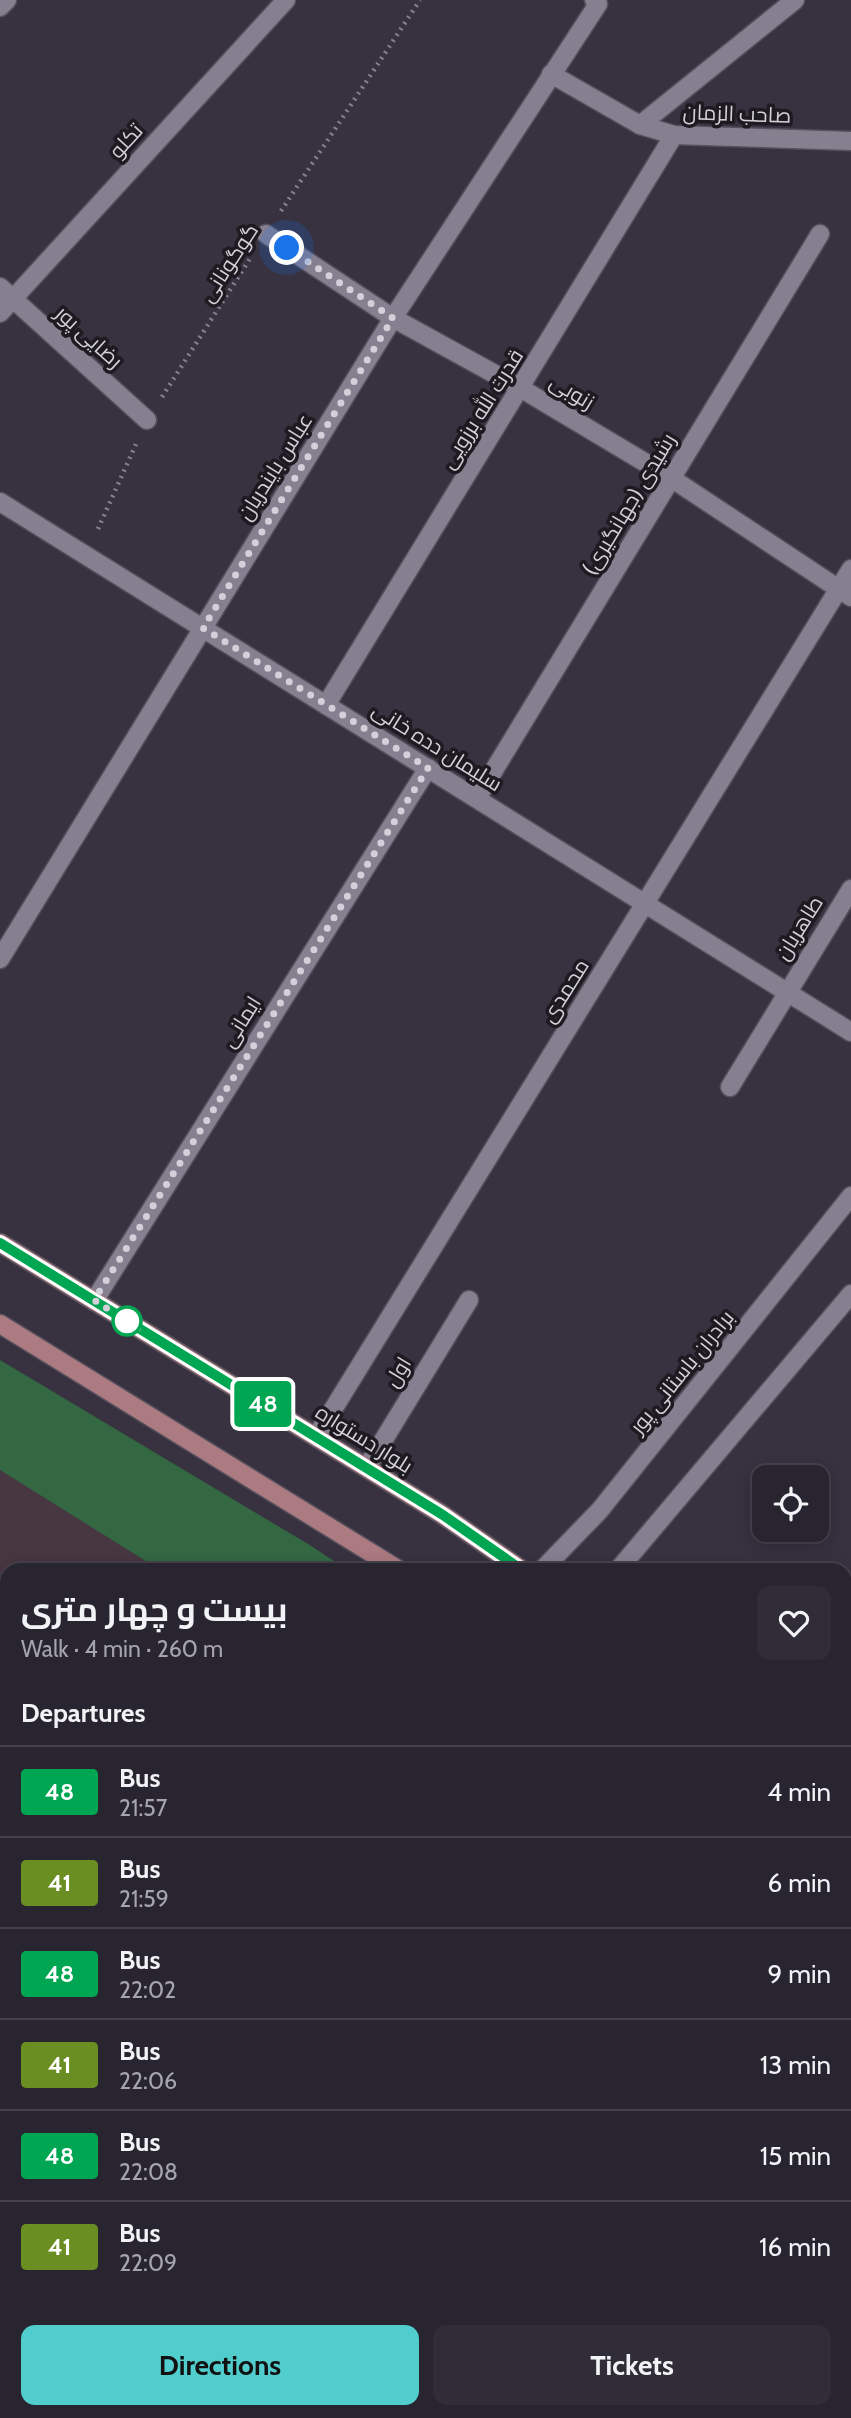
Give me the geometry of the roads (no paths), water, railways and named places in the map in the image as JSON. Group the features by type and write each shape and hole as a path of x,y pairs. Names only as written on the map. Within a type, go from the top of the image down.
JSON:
{"main road":[{"name":"بلوار دستواره","path":"0,1243 367,1467 512,1563"},
{"path":"0,1324 388,1563"}],"street":[{"path":"0,7 7,0"},
{"name":"تکلو","path":"0,313 6,293 286,0"},
{"path":"640,125 794,0"},
{"name":"عباس بایندریان","path":"0,959 393,318 596,2"},
{"name":"صاحب الزمان","path":"551,74 640,125 674,135 851,141"},
{"name":"قدرت الله برزویی","path":"326,705 522,389 674,135"},
{"name":"زنوبی","path":"266,234 393,318 522,389 671,478 845,593"},
{"name":"رشیدی (جهانگیری)","path":"477,799 820,234"},
{"name":"رضایی پور","path":"6,293 147,420"},
{"name":"سلیمان دده خانی","path":"0,502 851,1031"},
{"name":"محمدی","path":"316,1437 646,904 845,593 851,569"},
{"name":"ایمانی","path":"94,1300 428,768"},
{"name":"طاهریان","path":"786,991 851,889"},
{"path":"730,1087 786,991"},
{"name":"برادران باستانی پور","path":"549,1563 600,1510 851,1196"},
{"path":"624,1563 851,1294"},
{"name":"اول","path":"367,1467 469,1300"}]}
